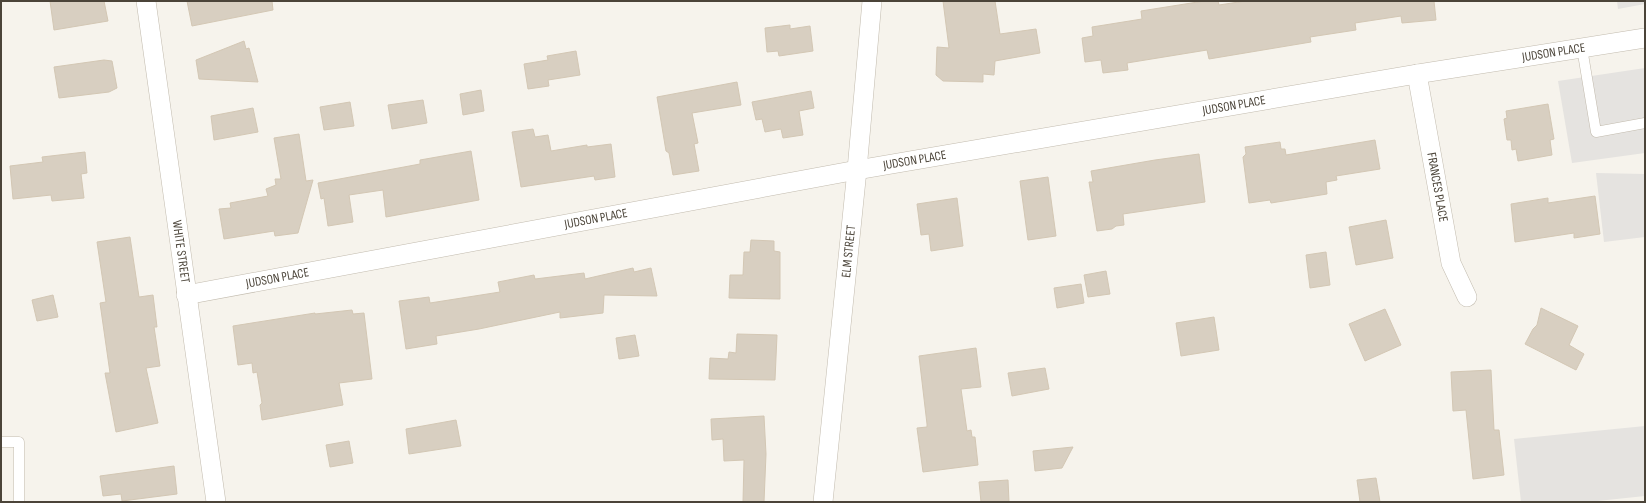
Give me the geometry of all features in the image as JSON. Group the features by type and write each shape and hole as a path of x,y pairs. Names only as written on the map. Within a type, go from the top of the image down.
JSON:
{"street":[{"name":"WHITE STREET","path":"146,1 216,502"},
{"name":"ELM STREET","path":"823,502 857,170 872,1"},
{"name":"JUDSON PLACE","path":"186,295 857,170 1418,74 1645,38"},
{"name":"FRANCES PLACE","path":"1418,74 1451,263 1467,297"}],"lane":[{"path":"1582,48 1596,132 1645,123"},
{"path":"1,442 19,442 19,502"}],"shaded area":[{"path":"1617,1 1645,1 1645,4 1618,9"},
{"path":"1645,68 1645,153 1572,163 1558,81"},
{"path":"1596,173 1645,174 1645,237 1604,242"},
{"path":"1645,426 1645,496 1588,502 1521,502 1514,439"}],"building":[{"path":"50,1 104,1 108,21 54,30"},
{"path":"187,1 272,1 273,10 192,26"},
{"path":"943,1 995,1 1000,34 1036,29 1040,53 995,61 994,75 983,74 983,82 943,81 936,75 937,47 949,48"},
{"path":"1204,1 1218,1 1219,5 1245,1 1434,1 1436,20 1402,23 1401,16 1355,23 1356,30 1310,37 1311,42 1209,59 1207,50 1127,63 1128,70 1103,73 1101,60 1085,62 1082,38 1093,36 1092,27 1142,19 1141,11"},
{"path":"790,25 790,29 810,26 813,51 779,56 778,51 767,52 765,28"},
{"path":"244,41 246,49 249,48 258,82 199,79 196,60"},
{"path":"576,51 580,75 548,80 549,86 528,89 524,64 548,60 547,56"},
{"path":"104,60 112,61 117,88 109,92 59,98 54,67"},
{"path":"737,82 741,105 692,113 698,143 694,144 699,171 673,175 669,153 666,151 657,97"},
{"path":"481,90 484,111 463,115 460,94"},
{"path":"811,91 814,108 799,111 803,135 783,138 781,129 765,132 762,119 756,120 752,102"},
{"path":"423,100 427,123 392,129 388,105"},
{"path":"350,102 354,126 324,130 320,107"},
{"path":"1548,104 1554,139 1550,140 1552,155 1518,161 1516,149 1512,150 1511,140 1507,140 1504,119 1507,118 1506,111"},
{"path":"253,108 258,132 214,140 211,116"},
{"path":"533,129 535,137 548,135 551,151 587,145 587,147 611,144 615,177 595,180 594,176 521,187 512,132"},
{"path":"299,134 306,181 313,180 298,233 275,236 274,231 224,239 219,209 231,208 230,203 268,196 266,189 276,185 275,179 281,179 274,138"},
{"path":"1375,140 1380,169 1336,176 1337,180 1326,182 1327,194 1271,203 1270,200 1249,203 1243,157 1246,154 1245,147 1280,142 1281,149 1285,149 1286,155"},
{"path":"471,151 479,200 386,217 383,190 349,195 353,222 328,226 324,198 321,199 318,183 420,164 420,160"},
{"path":"85,152 87,173 81,174 84,198 52,201 51,195 13,199 10,166 43,162 42,157"},
{"path":"1199,154 1205,202 1123,214 1124,225 1116,226 1112,229 1097,231 1089,182 1093,182 1091,171"},
{"path":"1048,177 1056,236 1028,240 1020,181"},
{"path":"1595,196 1600,234 1574,238 1574,233 1515,242 1511,204 1548,198 1548,203"},
{"path":"957,198 963,246 931,251 929,234 921,235 917,204"},
{"path":"1386,220 1393,258 1356,265 1349,227"},
{"path":"130,237 139,297 153,295 157,327 154,327 160,366 146,368 158,423 116,432 105,373 110,373 100,303 106,302 97,242"},
{"path":"751,240 774,241 774,251 780,252 780,299 729,298 730,275 743,275 744,252 750,252"},
{"path":"1326,252 1330,285 1310,288 1306,255"},
{"path":"633,268 634,272 651,268 657,296 604,295 603,313 560,318 560,312 479,329 436,336 437,344 406,349 399,301 429,297 430,303 500,292 498,282 534,275 535,279 584,273 585,279"},
{"path":"1106,271 1110,294 1088,297 1084,275"},
{"path":"1081,284 1084,303 1057,308 1054,288"},
{"path":"53,295 58,317 37,321 32,300"},
{"path":"1541,308 1578,326 1569,345 1584,354 1576,370 1525,344 1533,329 1537,325"},
{"path":"1385,309 1401,345 1365,361 1349,324"},
{"path":"352,310 353,314 364,313 372,379 339,383 343,405 262,420 260,405 262,403 257,372 253,373 252,363 238,365 233,326 315,313"},
{"path":"1214,317 1219,350 1181,356 1176,323"},
{"path":"737,334 777,335 775,380 709,379 710,358 728,359 729,352 736,353"},
{"path":"635,335 639,356 619,359 616,338"},
{"path":"976,348 981,387 961,389 967,431 971,430 972,437 975,437 978,465 923,472 917,428 927,427 927,424 919,356"},
{"path":"1045,368 1049,389 1012,396 1008,373"},
{"path":"1491,370 1494,430 1499,430 1504,475 1473,479 1466,410 1453,411 1451,372"},
{"path":"764,416 766,454 764,502 743,502 744,460 724,461 723,439 712,440 711,419"},
{"path":"456,420 461,446 409,454 406,429"},
{"path":"349,441 353,463 330,467 326,445"},
{"path":"1073,447 1062,468 1035,471 1033,451"},
{"path":"174,466 177,494 122,501 121,494 103,496 100,476"},
{"path":"1376,478 1380,502 1360,502 1357,480"},
{"path":"1008,480 1009,502 981,502 979,482"}]}
